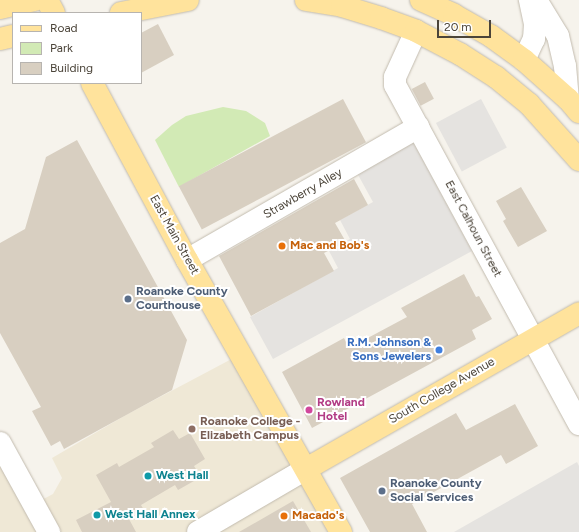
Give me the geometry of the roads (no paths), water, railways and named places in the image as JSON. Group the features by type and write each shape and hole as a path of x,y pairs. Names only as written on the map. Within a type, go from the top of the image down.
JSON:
{"main road":[{"path":"0,8 34,0"},
{"path":"47,0 53,12"},
{"path":"126,12 188,0"},
{"path":"306,0 342,6 382,18 416,31 460,54 496,77 529,104 579,160"},
{"path":"421,0 472,25 524,60 573,106"},
{"path":"0,39 12,36"},
{"name":"East Main Street","path":"93,84 187,260 341,532"},
{"name":"South College Avenue","path":"306,469 579,313"}],"street":[{"path":"524,60 534,39 535,24 530,0"},
{"path":"536,0 558,36 573,106"},
{"name":"East Calhoun Street","path":"416,31 395,77 395,85 579,424"},
{"name":"Strawberry Alley","path":"187,260 418,127"},
{"path":"0,443 8,476 49,532"},
{"path":"198,532 306,469"}],"place":[{"name":"Mac and Bob's","path":"282,246"},
{"name":"Roanoke County Courthouse","path":"128,299"},
{"name":"R.M. Johnson & Sons Jewelers","path":"439,350"},
{"name":"Rowland Hotel","path":"309,410"},
{"name":"Roanoke College - Elizabeth Campus","path":"192,429"},
{"name":"West Hall","path":"148,476"},
{"name":"Roanoke County Social Services","path":"382,491"},
{"name":"West Hall Annex","path":"97,515"},
{"name":"Macado's","path":"284,516"}]}
